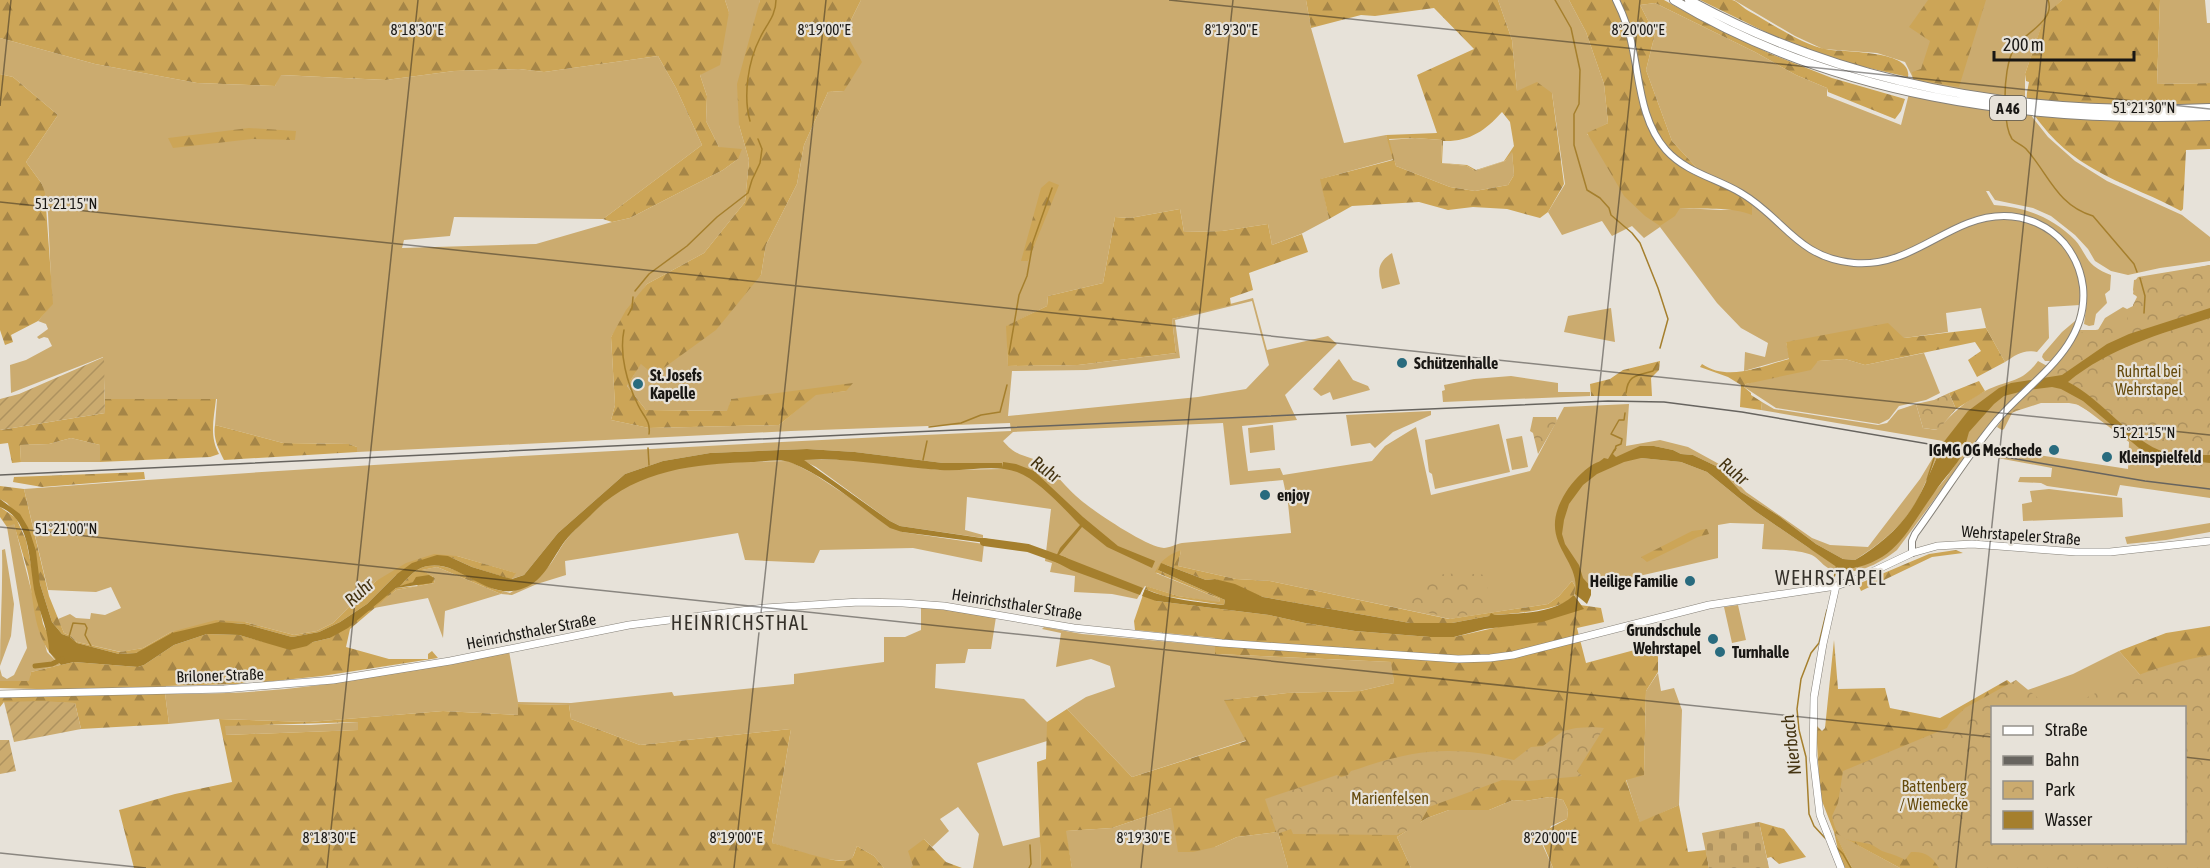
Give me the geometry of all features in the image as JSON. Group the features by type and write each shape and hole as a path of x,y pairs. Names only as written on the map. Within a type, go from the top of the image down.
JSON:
{"highway":[{"name":"A 46","path":"1674,0 1726,28 1784,54 1835,72 1990,106 2130,117 2210,116"},
{"name":"A 46","path":"1689,0 1724,19 1784,46 1888,83 1994,99 2100,108 2210,108"}],"main road":[{"name":"Wehrstapeler Straße","path":"1592,635 1713,604 1836,586 1928,548 1957,544 2110,552 2210,541"},
{"path":"1836,586 1818,672 1813,721 1813,756 1816,792 1829,840 1841,868"},
{"name":"Heinrichsthaler Straße","path":"440,663 629,626 765,608 859,602 950,607 1074,628 1174,639 1458,659 1505,656 1592,635"},
{"name":"Briloner Straße","path":"0,694 246,688 351,678 440,663"}],"street":[{"path":"1616,0 1633,47 1645,111 1663,146 1689,168 1753,200 1791,236 1813,251 1842,261 1868,263 1883,261 1912,252 1964,225 1997,216 2027,219 2056,235 2071,253 2081,277 2082,311 2076,330 2044,373 2004,412 1915,534 1912,541 1912,553"}],"green space":[{"path":"0,0 725,0 729,12 720,65 700,75 707,96 706,121 719,147 742,149 738,159 723,170 630,218 612,222 603,219 702,145 676,88 658,56 544,72 519,69 454,71 386,80 281,75 275,86 197,83 95,64 0,38"},
{"path":"725,0 760,0 739,125 749,160 745,202 704,253 647,284 611,337 615,405 611,420 649,428 779,425 816,394 846,391 731,399 728,411 646,410 627,386 641,363 761,275 766,245 797,184 804,145 828,92 844,91 845,32 861,0 1306,0 1311,28 1344,143 1386,135 1388,140 1415,138 1442,140 1441,163 1467,166 1475,171 1505,161 1512,151 1514,175 1508,185 1475,191 1450,187 1396,166 1394,159 1321,179 1329,219 1301,234 1272,245 1268,224 1222,231 1184,232 1180,209 1130,218 1115,217 1103,283 1048,296 1047,306 1007,326 1008,366 1078,365 1176,353 1172,319 1253,298 1267,350 1328,336 1337,344 1285,395 1297,420 1242,426 1248,471 1280,468 1283,475 1372,461 1385,446 1416,427 1431,495 1530,471 1564,407 1629,404 1626,446 1660,440 1688,447 1719,464 1746,492 1812,538 1830,545 1868,547 1920,479 1943,441 1761,410 1762,402 1774,409 1878,425 1887,423 1898,410 1916,404 1923,428 1937,430 1972,399 1993,387 2026,374 2038,361 2049,367 2076,330 2098,330 2105,318 2123,307 2127,309 2133,306 2138,297 2133,294 2138,277 2210,265 2210,455 2068,382 2028,390 2052,387 2210,463 2210,498 2120,485 2117,496 2047,486 2041,483 2018,482 2020,477 2051,477 2052,468 1976,454 1982,444 1985,443 1994,448 2128,469 2129,442 2080,405 2032,403 2012,413 2002,430 1997,427 2007,413 1979,439 1897,550 1874,565 1856,571 1837,571 1828,568 1814,556 1804,552 1762,549 1764,524 1730,523 1718,525 1718,558 1582,589 1577,600 1572,581 1559,596 1548,604 1450,619 1270,581 1236,579 1178,566 1181,550 1156,573 1220,599 1219,603 1178,596 1145,586 1137,599 1112,594 1074,592 1075,576 1050,572 1052,563 1045,561 1051,509 967,497 965,530 983,535 983,538 900,526 816,467 802,460 854,460 940,470 1003,469 1001,463 943,463 855,452 807,449 710,453 663,461 625,474 558,533 524,575 511,579 515,573 457,556 376,581 333,623 317,631 294,635 245,622 171,632 143,648 121,652 77,642 64,633 58,619 70,614 76,618 90,619 91,613 105,615 121,608 111,587 96,592 48,590 24,489 518,456 1011,431 1010,423 357,452 357,447 349,444 283,443 215,425 217,399 105,399 103,357 11,393 10,365 26,360 52,346 48,338 39,339 37,337 48,329 46,324 38,321 52,304 48,213 42,184 26,162 58,115 13,77 0,74 0,38 95,64 197,83 275,86 280,75 386,80 454,71 519,69 544,72 658,56 676,88 702,145 603,219 454,217 450,236 404,240 402,248 536,244 630,218 723,170 738,159 719,147 706,121 707,96 700,75 729,12","holes":["1252,301 1269,365 1246,389 1198,397 1008,416 1012,371 1087,370 1180,358 1175,320","1223,423 1230,485 1283,480 1291,533 1182,543 1166,548 1156,546 1132,535 1093,509 1076,496 1046,466 1014,451 1003,441 1013,432","1640,446 1654,446 1693,455 1718,467 1741,492 1779,516 1816,544 1843,559 1855,560 1882,541 1906,517 1918,499 1942,447 1963,451 1943,482 1856,568 1809,548 1755,511 1707,472 1681,462 1641,458"]},
{"path":"760,0 861,0 845,32 862,62 844,91 828,92 804,145 797,184 766,245 761,275 716,330 654,375 641,364 627,386 646,410 727,411 731,399 853,383 846,391 816,395 779,425 649,428 611,420 615,405 611,337 626,310 647,284 704,253 745,202 749,160 739,125 737,84"},
{"path":"1306,0 1498,0 1512,40 1517,91 1537,82 1552,93 1564,184 1548,212 1540,218 1507,209 1473,207 1448,210 1419,202 1352,206 1329,219 1320,179 1393,160 1386,135 1437,133 1417,75 1474,49 1434,8 1375,16 1361,15 1311,28","holes":["1502,112 1510,122 1514,146 1504,161 1476,170 1467,165 1442,163 1443,141 1461,140 1476,134","1389,139 1442,140 1441,163 1467,166 1475,171 1505,161 1512,152 1514,175 1508,185 1475,191 1450,187 1396,166"]},
{"path":"1498,0 1569,0 1586,32 1604,84 1608,123 1587,134 1680,208 1721,210 1737,209 1752,199 1695,169 1696,167 1672,141 1646,70 1655,34 1640,5 1655,3 1755,52 1796,75 1827,88 1827,96 1901,125 1913,78 1905,62 1877,53 1823,49 1795,36 1734,0 2062,0 2045,16 2025,74 2025,104 2048,137 2075,161 2107,181 2182,215 2210,237 2210,261 2128,275 2111,271 2095,261 2075,235 2051,216 2033,208 1995,200 1989,191 1986,191 1994,205 2027,211 2057,225 2075,240 2091,263 2111,275 2110,290 2105,294 2107,303 2096,314 2094,325 2084,324 2087,301 2080,305 2048,307 2049,338 2037,352 2024,352 2005,362 1986,328 1981,308 1946,313 1948,332 1904,338 1786,342 1790,358 1744,371 1745,352 1765,357 1768,343 1741,328 1717,303 1660,227 1644,238 1632,226 1612,236 1602,221 1562,235 1548,212 1565,184 1552,93 1517,91 1512,40"},
{"path":"1569,0 1614,0 1630,47 1619,0 1664,0 1771,54 1832,78 1905,99 1895,119 1828,92 1827,88 1796,75 1755,52 1655,3 1640,5 1655,34 1646,70 1672,141 1696,167 1693,174 1752,202 1752,215 1726,209 1680,208 1675,216 1660,226 1645,216 1624,196 1587,133 1608,123 1604,84 1586,32"},
{"path":"1700,0 1732,0 1785,32 1816,47 1875,54 1900,61 1907,68 1908,77 1847,63 1786,42"},
{"path":"1928,0 1986,0 1959,87 1913,79 1912,72 1921,69 1930,41 1909,27"},
{"path":"2062,0 2160,0 2157,84 2210,83 2210,149 2186,150 2183,209 2181,211 2106,176 2072,155 2056,141 2031,110 2027,98 2029,82 2026,81 2025,74 2045,15"},
{"path":"2160,0 2205,0 2207,23 2210,23 2210,83 2157,84"},
{"path":"0,74 13,77 58,115 26,162 42,184 45,193 53,304 38,321 11,335 13,342 5,345 0,330"},
{"path":"249,128 296,131 295,140 252,139 173,148 168,138"},
{"path":"1049,181 1059,185 1028,261 1021,261 1041,188"},
{"path":"1180,209 1184,232 1222,231 1268,224 1272,245 1302,234 1308,252 1249,273 1253,290 1230,298 1231,305 1172,319 1176,353 1078,365 1008,366 1006,326 1047,306 1048,296 1103,283 1115,217 1130,218"},
{"path":"1392,253 1400,284 1382,289 1381,264"},
{"name":"Ruhrtal bei Wehrstapel","path":"2210,265 2210,467 2173,464 2151,458 2095,415 2073,402 2041,403 2010,413 2063,359 2080,333 2127,324 2127,315 2134,309 2133,305 2137,297 2133,290 2134,280"},
{"path":"1611,308 1615,342 1564,332 1568,316"},
{"path":"2075,321 2074,328 2062,348 2051,361 2045,361 2043,354"},
{"path":"1888,323 1904,338 1986,328 2005,362 1977,377 1968,360 1981,351 1975,342 1865,365 1845,359 1818,361 1811,370 1746,384 1744,387 1751,395 1762,402 1761,410 1740,407 1741,385 1728,377 1700,367 1702,364 1723,372 1745,371 1789,359 1786,342"},
{"path":"1924,353 1940,393 1926,400 1899,406 1889,419 1879,424 1776,408 1744,387 1746,384 1818,361 1845,359 1865,365"},
{"path":"104,357 105,413 0,430 0,399 19,394"},
{"path":"1339,359 1353,380 1368,386 1370,390 1333,400 1330,392 1321,396 1313,389"},
{"path":"1660,361 1659,370 1651,378 1652,396 1591,396 1590,384 1610,379 1623,370"},
{"path":"1511,376 1558,383 1558,392 1590,392 1590,396 1443,402 1444,385 1474,379"},
{"path":"1979,381 1985,391 1956,409 1949,393"},
{"path":"1949,393 1956,409 1938,430 1923,428 1916,404 1934,400"},
{"path":"105,399 216,399 213,434 219,454 210,457 100,462 100,445 71,438 49,444 20,445 21,462 12,463 8,443 0,444 0,430 105,413"},
{"path":"1431,411 1431,415 1393,432 1375,448 1370,443 1351,446 1346,415"},
{"path":"1533,417 1556,417 1557,421 1538,454 1533,433 1530,431"},
{"path":"1499,424 1510,472 1435,489 1432,474 1429,472 1425,440"},
{"path":"215,425 283,443 349,444 357,447 357,452 224,460 215,439"},
{"path":"1273,425 1275,450 1250,453 1248,428"},
{"path":"1522,436 1528,467 1512,470 1506,439"},
{"path":"71,438 100,445 100,462 21,462 20,445 49,444"},
{"path":"789,461 814,474 902,532 984,544 982,562 913,548 820,550 814,563 745,560 738,533 565,561 566,575 512,595 501,594 503,591 510,593 544,571 574,531 601,505 621,490 666,471 715,463"},
{"path":"144,472 145,479 42,487 13,482 14,477"},
{"path":"0,486 24,489 49,596 64,633 77,642 120,652 143,648 171,632 216,620 245,622 294,635 317,631 333,623 376,581 406,563 434,554 457,556 516,573 501,594 437,567 422,570 435,578 434,583 418,586 414,582 399,587 418,569 432,566 452,569 502,591 511,579 472,567 448,556 397,574 367,604 340,622 319,632 292,637 245,624 219,622 136,653 119,654 77,643 62,634 52,622 40,584 29,529 7,503 0,499"},
{"path":"2049,489 2122,498 2123,517 2023,521 2022,504 2032,502 2030,491"},
{"path":"0,507 16,518 26,540 43,624 49,637 49,651 39,631 27,569 14,524 7,527 0,517"},
{"path":"14,523 47,652 60,665 31,672 30,681 0,681 0,669 2,676 7,679 14,675 27,648 7,527"},
{"path":"2210,523 2210,532 2166,540 2127,544 2125,537"},
{"path":"1707,529 1709,534 1647,562 1641,557 1692,531"},
{"path":"5,549 14,604 11,636 0,666 2,550"},
{"path":"1181,550 1178,566 1236,579 1270,581 1449,619 1548,604 1559,596 1572,581 1575,586 1574,595 1569,600 1550,608 1491,614 1452,623 1410,623 1263,597 1215,579 1206,580 1161,563 1158,570 1225,600 1224,605 1164,596 1145,589 1156,601 1269,615 1355,631 1430,637 1454,637 1583,608 1580,605 1601,608 1604,622 1577,628 1586,663 1642,648 1658,653 1658,672 1646,691 1644,775 1626,780 1640,822 1679,805 1688,852 1706,850 1709,868 1553,868 1539,834 1567,819 1568,810 1563,800 1550,797 1525,801 1513,800 1489,810 1449,810 1427,818 1397,837 1411,868 1288,868 1278,832 1237,837 1215,847 1193,852 1178,852 1171,808 1112,828 1066,831 1072,868 1041,868 1037,762 1046,759 1047,722 1067,709 1132,777 1246,741 1224,700 1287,693 1360,691 1394,683 1391,662 1215,654 1215,638 1135,630 1134,621 1146,586 1178,596 1219,602 1220,599 1155,572 1160,564 1165,558"},
{"path":"1956,550 1963,553 1932,557 1861,591 1858,584 1929,554"},
{"path":"437,567 501,594 445,611 443,638 428,598 374,608 396,590 434,583 435,578 421,570"},
{"path":"1440,574 1490,575 1482,613 1449,617 1405,608 1406,595 1418,580"},
{"path":"417,586 396,590 350,629 346,647 389,659 428,659 428,654 432,651 438,658 322,676 264,682 254,680 238,684 166,686 169,724 81,729 75,703 4,702 0,707 0,697 73,690 0,688 0,681 29,681 31,672 60,665 51,654 61,665 74,662 138,667 174,645 207,634 239,635 264,642 306,646 330,638 396,588"},
{"path":"1738,605 1746,640 1732,643 1724,607"},
{"path":"921,607 960,610 996,617 991,649 968,649 965,663 936,664 935,688 1024,699 1047,722 1047,741 977,763 1003,846 1040,837 1041,868 973,868 979,834 958,807 940,819 949,831 932,847 924,839 913,867 910,868 884,868 874,856 857,846 852,859 848,861 822,859 772,843 791,729 640,745 571,719 569,705 518,704 518,715 443,711 310,722 219,719 169,724 165,693 208,694 295,688 381,676 509,651 518,702 571,703 672,692 674,696 794,684 794,674 884,662 884,637 905,637 921,630"},
{"name":"Battenberg / Wiemecke","path":"2210,626 2210,868 1900,868 1835,833 1852,868 1842,868 1834,832 1820,796 1816,725 1822,731 1825,728 1834,640 1838,689 1885,688 1890,708 1940,718 2007,680 2022,692 1996,706 1991,706 1991,844 2186,844 2186,706 2181,706 2141,676 2119,651 2166,633"},
{"path":"1044,627 1082,634 1215,646 1215,654 1392,662 1394,683 1360,691 1287,693 1225,700 1247,740 1132,777 1067,709 1086,697 1115,687 1110,666 1091,659 1056,667 1061,633 1042,629"},
{"path":"2119,651 2141,676 2085,706 2043,706 2022,692 2073,674"},
{"name":"Battenberg / Wiemecke","path":"2210,655 2210,868 1939,868 1931,857 1924,853 1911,852 1905,860 1870,844 1844,838 1834,825 1832,816 1838,803 1843,771 1947,728 1965,708 2016,680 2048,706 1991,706 1991,844 2186,844 2186,706 2071,706 2137,675"},
{"path":"1658,673 1661,691 1674,688 1682,710 1679,805 1640,823 1626,779 1644,774 1646,691"},
{"path":"4,702 75,703 81,729 14,742"},
{"path":"518,704 569,705 571,719 640,745 791,729 772,843 825,858 845,861 852,858 857,846 874,856 884,868 134,868 119,810 175,794 232,782 219,719 310,722 443,711 518,715","holes":["358,722 358,730 226,735 225,726"]},
{"path":"358,722 359,730 225,735 224,725 311,725"},
{"name":"Marienfelsen","path":"1593,727 1604,728 1577,771 1582,776 1528,781 1502,780 1429,807 1418,826 1397,835 1293,834 1291,829 1277,834 1265,799 1337,775 1341,777 1348,775 1351,771 1378,762 1416,753 1473,752 1514,760 1531,747 1543,746 1563,731"},
{"path":"0,740 9,740 16,771 0,774"},
{"path":"1550,797 1563,800 1568,810 1567,819 1551,826 1542,844 1553,868 1411,868 1397,837 1427,818 1449,810 1489,810 1513,800 1525,801"},
{"path":"1171,808 1215,847 1237,837 1278,832 1288,868 1072,868 1065,831 1112,828"},
{"path":"1759,822 1784,829 1806,857 1779,864 1771,857 1767,858"},
{"path":"1759,822 1769,868 1709,868 1702,833"},
{"path":"1834,832 1900,868 1852,868"},
{"path":"924,839 946,862 962,868 910,868 913,866 908,851"}],"water":[{"path":"2210,308 2210,318 2154,336 2118,351 2100,360 2068,382 2092,398 2147,444 2171,453 2210,455 2210,463 2158,458 2139,448 2083,401 2061,389 2052,387 2004,396 1969,432 1965,446 1943,443 1968,411 1999,388 2011,383 2062,375 2107,344 2129,334"},
{"path":"1640,446 1654,446 1693,455 1718,467 1741,492 1779,516 1816,544 1843,559 1855,560 1882,541 1906,517 1921,492 1942,447 1964,451 1906,533 1887,554 1860,567 1841,570 1755,511 1707,472 1681,462 1641,458 1624,462 1597,474 1583,485 1569,504 1564,520 1562,534 1565,544 1579,565 1583,578 1591,587 1591,595 1587,604 1575,594 1572,570 1557,537 1555,524 1557,510 1568,488 1589,467 1604,458 1608,459 1614,449 1617,448 1613,454 1616,457"},
{"path":"807,449 855,452 943,463 1002,463 1003,467 1003,462 1016,464 1034,471 1118,546 1155,561 1152,568 1107,547 1082,527 1059,555 1143,588 1140,595 1071,570 1054,561 1060,548 1080,525 1034,481 1008,470 989,468 940,470 855,461 804,460 900,526 995,540 994,544 902,532 890,528 831,484 788,462 708,465 647,478 610,498 568,537 548,568 537,580 524,588 510,591 496,590 447,567 434,565 418,569 400,586 413,582 416,577 429,575 434,578 432,583 396,588 348,628 330,638 313,642 307,646 290,650 239,635 207,634 174,645 138,667 74,662 61,665 49,652 48,637 35,594 24,532 10,513 0,507 0,499 20,514 29,529 36,551 40,584 52,622 62,634 77,643 119,654 136,653 172,633 219,622 245,624 292,637 319,632 340,622 367,604 397,574 412,563 437,555 448,556 472,567 512,579 524,575 558,533 625,474 663,461 710,453"},
{"path":"1161,563 1206,580 1215,579 1235,584 1263,597 1410,623 1452,623 1489,616 1491,613 1495,615 1526,613 1557,606 1574,595 1584,609 1542,622 1485,629 1454,637 1355,631 1269,615 1156,601 1142,596 1145,589 1174,598 1224,605 1225,600 1158,570"}],"waterway":[{"path":"750,121 747,90 752,57 762,33 773,16 776,0"},
{"path":"1555,0 1571,28 1580,70 1579,104 1574,114 1574,145 1587,190 1600,198 1609,208 1611,215 1640,243 1668,319 1660,348"},
{"path":"2005,97 2007,71 2012,52 2044,20 2048,14 2048,0"},
{"path":"2006,111 2007,125 2012,139 2027,150 2062,197 2071,205 2093,216 2134,264 2137,272"},
{"path":"635,291 649,274 687,246 717,217 748,193 760,163 762,149 758,139"},
{"path":"1009,354 1019,295 1027,276 1033,242 1052,188"},
{"path":"2140,278 2145,296 2144,313"},
{"path":"628,315 632,308 633,297"},
{"path":"624,330 623,349 627,378 648,422 649,434"},
{"path":"1626,393 1631,379 1653,371 1657,364"},
{"path":"929,427 961,423 981,415 1000,412 1007,385"},
{"path":"1615,450 1616,446 1621,444 1622,439 1611,434 1619,420 1624,420 1625,413"},
{"path":"923,460 927,441"},
{"path":"648,448 649,465"},
{"path":"1927,480 1935,455 1941,451"},
{"name":"Ruhr","path":"984,542 1028,548 1064,561"},
{"name":"Nierbach","path":"1834,578 1837,564"},
{"name":"Nierbach","path":"1825,838 1814,826 1809,814 1806,757 1799,730 1797,709 1801,679 1811,653 1819,643 1827,610"},
{"path":"69,637 73,623 85,624 87,628 85,635 91,646"},
{"path":"35,666 52,664 62,659"},
{"path":"1029,868 1031,864 1030,845"},
{"name":"Nierbach","path":"1836,847 1851,868"}],"railway":[{"path":"0,475 1608,401 1664,402 1742,412 2145,481 2210,489"}],"place":[{"name":"Schützenhalle","path":"1402,363"},
{"name":"St. Josefs Kapelle","path":"638,384"},
{"name":"IGMG OG Meschede","path":"2054,450"},
{"name":"Kleinspielfeld","path":"2107,457"},
{"name":"enjoy","path":"1265,495"},
{"name":"Heilige Familie","path":"1690,581"},
{"name":"Grundschule Wehrstapel","path":"1713,639"},
{"name":"Turnhalle","path":"1720,652"}],"district":[{"name":"WEHRSTAPEL","path":"1831,577"},
{"name":"HEINRICHSTHAL","path":"740,622"}]}
